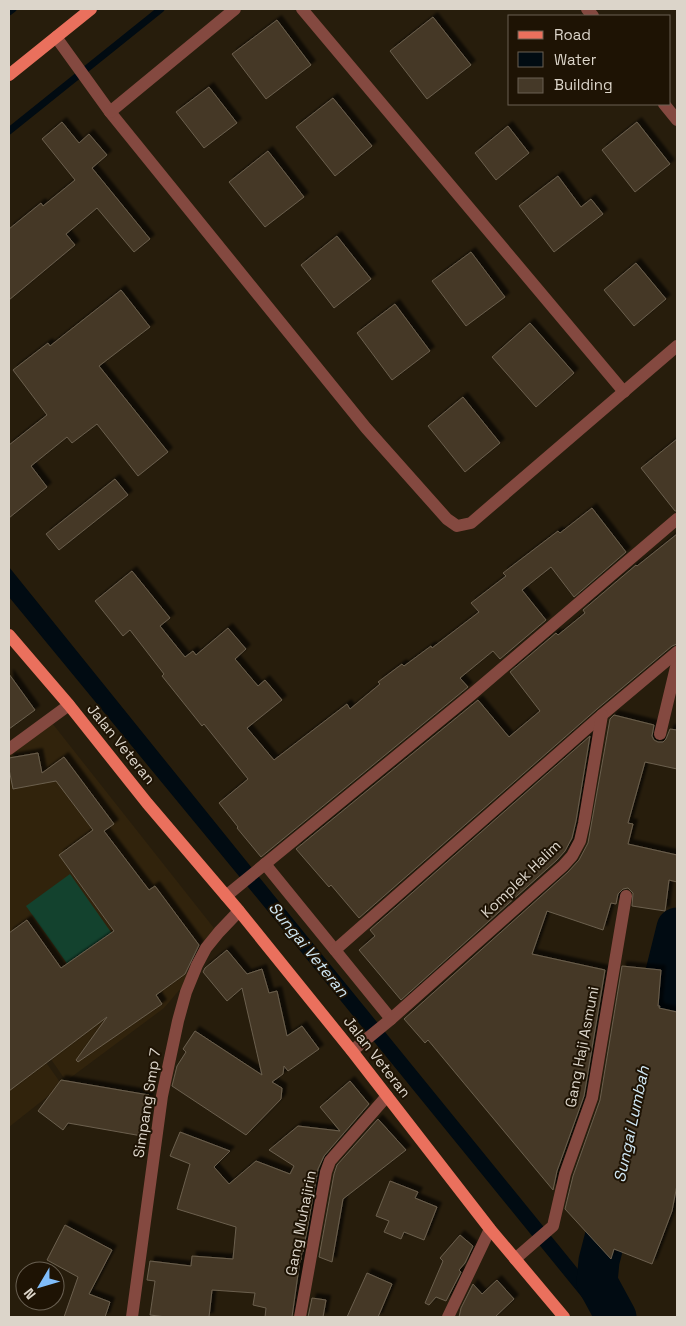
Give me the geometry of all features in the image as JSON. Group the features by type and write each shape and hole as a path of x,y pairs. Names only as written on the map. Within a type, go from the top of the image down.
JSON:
{"main road":[{"path":"9,74 91,9"},
{"name":"Jalan Veteran","path":"9,635 69,705 147,803 239,911 352,1051 514,1259 564,1317"}],"street":[{"path":"110,112 235,9"},
{"path":"302,9 624,392"},
{"path":"56,37 110,112 366,428 447,518 457,526 471,523 677,346"},
{"path":"665,105 676,117"},
{"path":"226,896 471,695 677,519"},
{"path":"335,950 602,715 677,652"},
{"path":"660,734 677,663"},
{"path":"9,749 69,705"},
{"name":"Komplek Halim","path":"352,1051 563,866 572,856 580,841 584,823 602,715"},
{"path":"261,867 335,950 388,1021"},
{"name":"Gang Haji Asmuni","path":"514,1259 553,1226 565,1174 592,1098 626,896"},
{"name":"Simpang Smp 7","path":"132,1317 162,1096 178,1021 186,992 206,948 218,932 239,911"},
{"name":"Gang Muhajirin","path":"300,1317 326,1172 330,1161 387,1096"},
{"path":"448,1317 490,1228"}],"shaded area":[{"path":"52,723 217,932 181,988 164,1008 66,1081 9,998 9,753"},
{"path":"9,1010 62,1085 9,1127"}],"green space":[{"path":"70,874 132,962 88,993 26,906"}],"water":[{"name":"Sungai Veteran","path":"9,567 617,1317 598,1317 9,597"}],"building":[{"path":"433,17 471,65 427,99 390,51"},
{"path":"277,20 311,65 266,99 232,54"},
{"path":"209,87 237,123 204,148 176,112"},
{"path":"333,98 372,146 335,176 296,127"},
{"path":"62,122 79,143 89,134 107,155 92,168 150,239 134,252 97,208 66,234 75,245 9,300 9,229 41,203 43,206 75,180 42,139"},
{"path":"637,122 670,164 635,192 602,150"},
{"path":"508,126 529,153 496,180 475,153"},
{"path":"268,151 304,197 265,227 229,182"},
{"path":"558,176 581,207 591,199 603,214 554,252 519,206"},
{"path":"337,236 371,279 334,308 301,265"},
{"path":"471,252 505,297 466,326 432,281"},
{"path":"636,263 666,299 634,326 604,290"},
{"path":"121,290 150,327 99,366 168,452 138,476 97,424 72,443 67,437 31,466 47,487 9,518 9,445 47,415 13,370 48,343 50,346"},
{"path":"395,304 430,351 392,380 357,333"},
{"path":"530,323 574,373 536,407 492,357"},
{"path":"463,397 500,443 465,472 428,426"},
{"path":"677,439 677,511 675,511 641,468"},
{"path":"115,479 128,495 59,550 46,534"},
{"path":"592,508 626,552 574,597 551,567 522,590 546,620 500,659 493,651 460,678 468,687 261,857 219,803 248,779 162,676 164,674 130,630 123,636 95,601 132,571 170,618 160,626 185,657 193,651 196,655 228,628 246,649 235,659 258,686 265,680 282,700 247,728 274,760 347,704 350,709 380,684 378,682 402,664 404,666 431,646 432,648 479,612 471,603 506,576 503,573"},
{"path":"677,534 677,644 672,646 597,709 359,918 331,885 329,887 296,849 478,700 509,737 540,711 510,672 556,633 558,635 585,613 583,610 636,565"},
{"path":"9,674 35,710 9,729"},
{"path":"614,715 654,725 652,736 658,742 663,742 666,739 670,729 677,730 677,769 645,762 628,823 633,824 628,844 677,855 677,882 669,880 665,911 632,906 633,893 628,888 623,889 618,894 616,904 611,903 603,930 547,911 532,954 605,970 584,1096 557,1171 553,1190 428,1040 425,1043 404,1019 579,860 588,843 610,719"},
{"path":"590,736 576,821 572,838 565,851 401,1000 359,950 375,936 370,930"},
{"path":"38,753 42,773 64,757 114,824 104,831 149,890 155,886 199,945 185,974 156,995 162,1004 78,1062 76,1060 107,1017 9,1091 9,933 27,920 61,968 114,931 59,855 93,830 56,781 13,789 9,758"},
{"path":"227,950 247,974 262,969 269,993 277,991 287,1036 302,1026 319,1049 288,1071 284,1066 283,1074 272,1082 282,1088 281,1099 246,1135 172,1086 177,1066 186,1052 183,1049 195,1031 262,1075 242,988 227,1001 203,972 205,968"},
{"path":"622,966 661,970 658,1006 660,1006 659,1008 677,1012 677,1185 672,1211 652,1264 614,1249 611,1259 565,1209 573,1176 600,1100"},
{"path":"61,1080 149,1095 142,1136 68,1123 63,1130 38,1111"},
{"path":"350,1081 369,1104 324,1156 318,1169 300,1260 292,1317 265,1317 266,1308 253,1305 255,1293 212,1290 209,1317 150,1315 155,1281 147,1280 150,1261 191,1266 192,1256 233,1259 236,1227 177,1209 190,1164 170,1156 180,1132 230,1151 214,1167 229,1184 256,1161 290,1174 294,1166 269,1150 298,1126 340,1131 320,1107"},
{"path":"378,1119 406,1150 343,1199 332,1262 319,1257 334,1174 337,1165"},
{"path":"390,1181 418,1192 415,1198 437,1207 424,1240 404,1232 401,1239 384,1232 389,1221 376,1216"},
{"path":"65,1225 112,1250 89,1294 110,1302 105,1317 64,1317 78,1277 65,1270 65,1261 47,1260"},
{"path":"460,1235 473,1246 465,1263 459,1270 461,1272 446,1301 436,1297 429,1305 425,1303 443,1261 440,1258"},
{"path":"367,1273 392,1284 378,1317 347,1317"},
{"path":"497,1280 514,1299 495,1317 459,1317 461,1308 473,1284 482,1294"},
{"path":"312,1298 326,1300 323,1317 308,1317"}],"waterway":[{"path":"9,12 13,9"},
{"path":"9,131 161,9"},
{"name":"Sungai Lumbah","path":"644,1061 677,928"},
{"name":"Sungai Lumbah","path":"616,1195 599,1261 597,1282 616,1317"}]}
